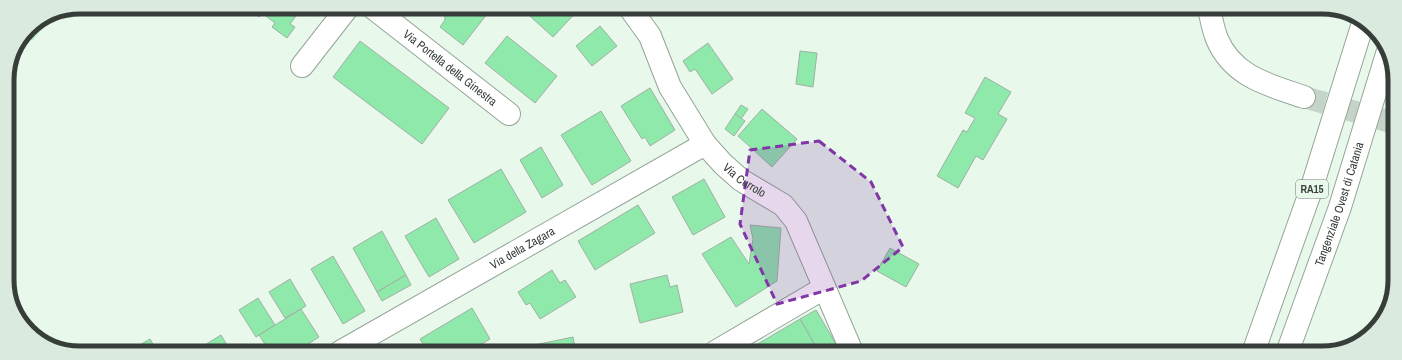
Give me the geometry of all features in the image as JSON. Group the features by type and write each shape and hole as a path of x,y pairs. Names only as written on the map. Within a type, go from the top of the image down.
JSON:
{"main road":[{"path":"302,66 343,14"},
{"name":"Via Portella della Ginestra","path":"381,14 509,114"},
{"name":"Via Currolo","path":"634,14 650,36 670,87 705,144 723,164 741,180 784,205 796,221 849,346"},
{"path":"1211,14 1217,39 1227,56 1240,69 1255,80 1304,97"},
{"name":"RA15","path":"1255,346 1311,190 1362,28"},
{"name":"Tangenziale Ovest di Catania","path":"1290,346 1340,206 1385,61"},
{"name":"Via della Zagara","path":"351,346 705,144"},
{"path":"727,346 824,288"}],"highlighted area":[{"path":"819,141 871,182 903,247 861,281 777,304 740,224 750,150"}],"green space":[{"path":"48,23 32,41 29,38 37,30"}],"building":[{"path":"263,14 298,14 290,24 295,27 287,38 272,27 275,23"},
{"path":"445,14 487,14 463,45 440,27 445,20"},
{"path":"528,14 574,14 553,37"},
{"path":"600,26 617,46 592,66 576,46"},
{"path":"507,36 557,76 535,103 485,63"},
{"path":"360,41 449,108 422,144 333,77"},
{"path":"708,43 733,79 712,94 695,69 690,72 683,61"},
{"path":"800,51 817,53 813,87 796,84"},
{"path":"985,77 1011,92 998,114 1007,119 983,160 976,156 958,188 937,176 963,130 967,132 975,118 965,113"},
{"path":"650,88 675,130 650,146 645,137 642,139 621,106"},
{"path":"741,105 748,109 741,119 735,114"},
{"path":"762,109 797,139 772,167 738,136"},
{"path":"601,111 631,161 592,185 561,135"},
{"path":"735,114 745,121 734,136 725,129"},
{"path":"541,147 563,185 542,198 520,160"},
{"path":"501,169 526,212 474,243 448,200"},
{"path":"704,179 725,217 693,235 672,197"},
{"path":"638,205 655,233 595,270 578,241"},
{"path":"436,218 459,259 429,277 405,236"},
{"path":"750,225 781,228 777,281 736,307 702,254 731,237 749,264 753,239"},
{"path":"382,231 406,275 377,292 353,248"},
{"path":"890,248 919,264 906,287 877,271"},
{"path":"333,256 365,311 343,324 311,269"},
{"path":"552,270 560,283 565,280 576,297 540,319 530,303 526,305 518,292"},
{"path":"406,275 411,285 382,301 377,292"},
{"path":"667,275 670,287 677,285 683,312 640,323 630,284"},
{"path":"290,279 306,306 285,318 269,292"},
{"path":"258,298 275,325 256,337 239,310"},
{"path":"472,308 490,339 478,346 424,346 420,339"},
{"path":"301,309 319,337 305,346 266,346 259,335"},
{"path":"816,310 837,346 816,346 800,319"},
{"path":"800,319 816,346 754,346"},
{"path":"221,335 227,346 203,346"},
{"path":"573,337 575,346 530,346"},
{"path":"150,339 154,346 138,346"}],"tunnel":[{"path":"1304,97 1388,121"}]}
